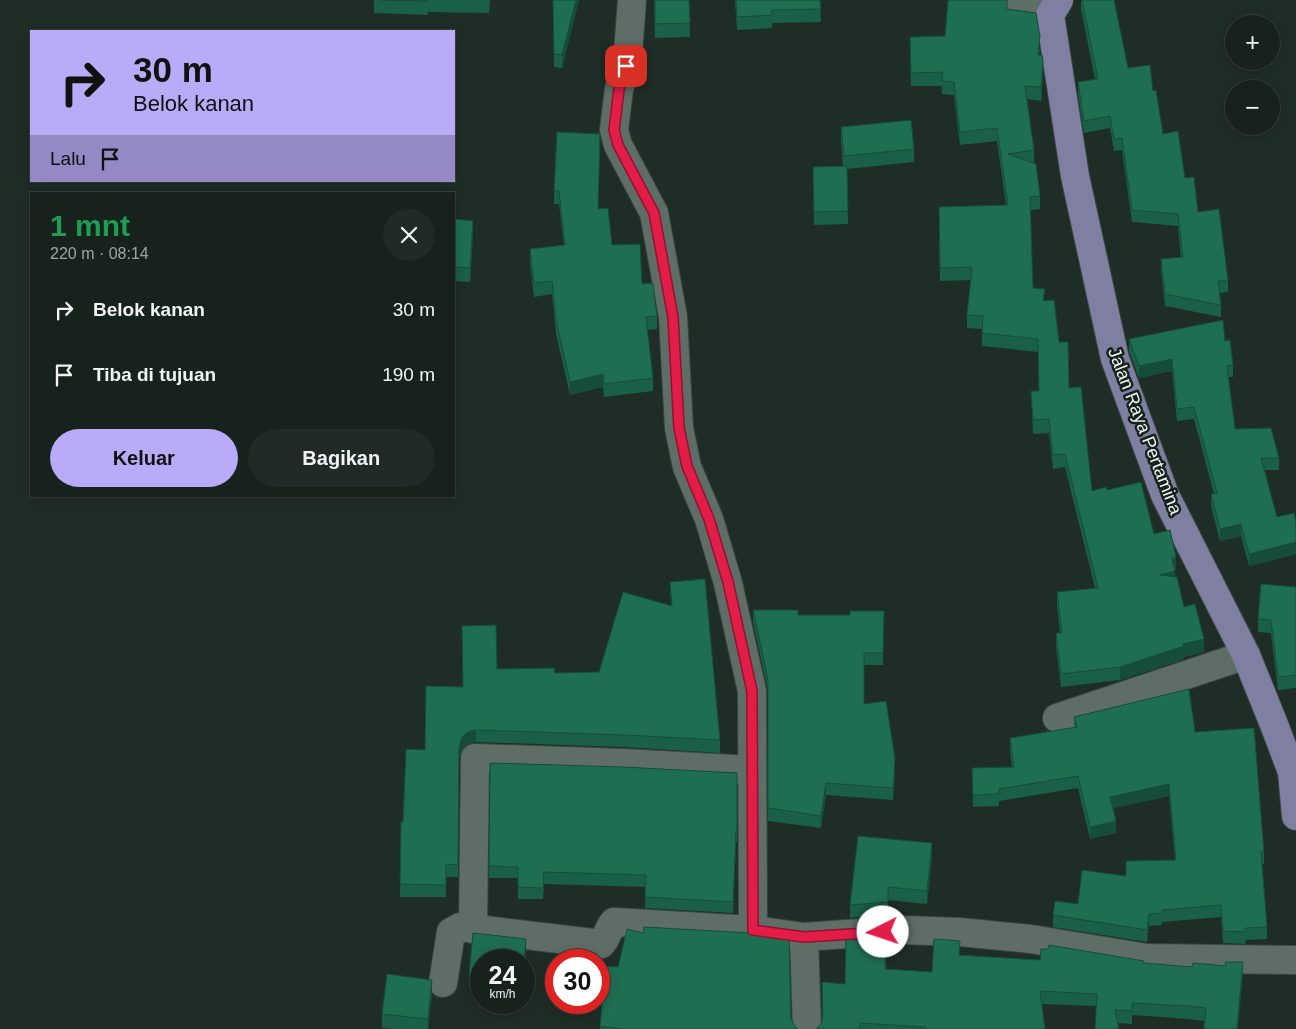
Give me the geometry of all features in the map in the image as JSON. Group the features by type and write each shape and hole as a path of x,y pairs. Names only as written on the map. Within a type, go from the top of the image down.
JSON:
{"main road":[{"name":"Jalan Raya Pertamina","path":"1055,7 1075,176 1115,359 1165,495 1246,655 1294,772 1296,816"}],"street":[{"path":"632,0 626,66 619,89 614,130 618,145 654,213 673,317 679,428 687,466 709,519 728,582 752,691 753,930"},
{"path":"1014,0 1055,7"},
{"path":"1057,718 1246,655"},
{"path":"473,929 475,758 752,770"},
{"path":"444,983 451,932 460,927 601,944 614,922 753,930 804,937 903,930 960,932 1031,939 1148,958 1296,960"},
{"path":"804,937 807,1029"}],"building":[{"path":"381,0 427,0 427,1"},
{"path":"553,0 576,0 562,55 554,54"},
{"path":"655,0 689,0 690,23 655,24"},
{"path":"736,0 820,0 821,9 772,10 772,15 737,17"},
{"path":"948,0 1007,0 1007,9 1036,13 1040,36 1038,55 1042,55 1043,60 1041,87 1025,86 1034,150 1008,154 1036,164 1040,196 1030,197 1033,288 1045,289 1043,301 1054,300 1059,342 1068,342 1069,388 1081,387 1092,491 1106,487 1107,490 1141,482 1154,534 1170,530 1176,557 1172,558 1175,571 1160,575 1177,577 1184,607 1195,604 1204,639 1183,644 1184,646 1120,667 1061,674 1056,633 1062,633 1057,592 1098,588 1065,454 1053,455 1049,419 1033,420 1031,391 1039,391 1038,339 982,333 983,316 967,315 972,267 940,268 939,207 1008,205 997,128 960,132 954,82 942,81 943,72 911,73 910,37 945,36"},
{"path":"1082,0 1114,0 1128,68 1150,65 1153,91 1156,90 1163,134 1178,131 1185,178 1194,177 1198,212 1219,209 1228,280 1218,281 1221,305 1165,294 1161,259 1183,257 1178,214 1132,210 1122,138 1114,139 1110,116 1084,121 1078,82 1098,79"},
{"path":"911,120 914,149 844,156 841,127"},
{"path":"557,132 600,134 598,209 608,208 612,245 640,244 642,284 653,283 657,316 646,317 653,378 604,384 603,374 570,382 556,321 552,281 534,283 530,249 565,245 559,191 554,191"},
{"path":"847,166 848,211 814,212 813,167"},
{"path":"455,219 473,221 470,268 455,267"},
{"path":"1223,320 1225,341 1230,340 1233,365 1227,366 1235,429 1271,428 1279,458 1261,458 1277,517 1294,513 1296,522 1296,542 1249,554 1241,524 1220,529 1211,494 1217,493 1194,407 1177,409 1172,359 1139,366 1129,339"},
{"path":"705,579 720,740 476,730 468,732 462,737 459,746 458,865 446,864 446,885 400,884 401,822 403,822 406,749 425,750 426,686 463,687 462,626 496,625 497,669 554,668 555,673 599,672 623,592 672,606 670,582"},
{"path":"1261,584 1296,587 1296,675 1278,677 1271,620 1258,619"},
{"path":"753,610 798,610 798,615 850,615 850,611 884,611 883,653 864,653 864,704 886,701 895,759 893,788 826,783 821,816 768,808 768,679"},
{"path":"1189,689 1195,732 1254,728 1264,852 1261,852 1267,927 1246,928 1245,932 1223,931 1221,905 1162,910 1162,913 1149,914 1147,930 1053,915 1055,901 1078,904 1082,870 1126,876 1126,861 1176,860 1169,784 1110,797 1116,821 1090,827 1078,776 999,789 999,794 973,795 972,768 1014,767 1010,738 1077,727 1074,717"},
{"path":"490,763 737,773 737,831 733,902 645,897 646,875 544,872 543,888 518,887 518,867 489,866"},
{"path":"858,836 932,843 927,891 888,887 888,902 850,905"},
{"path":"644,927 751,933 789,938 791,1018 798,1029 622,1029 600,1026 601,1014 610,1014 610,966 618,967 627,929 643,933"},
{"path":"473,933 526,939 525,949 471,949"},
{"path":"886,934 885,969 932,972 934,939 960,941 959,955 1040,960 1041,949 1048,949 1049,945 1144,961 1143,963 1192,967 1193,963 1226,966 1225,962 1243,962 1237,1029 1204,1029 1206,1008 1132,1003 1132,1011 1115,1010 1119,1029 1095,1029 1097,994 1040,991 1045,1029 925,1029 925,1027 860,1023 860,1029 816,1029 821,1024 823,1016 822,982 845,984 846,937"},
{"path":"387,974 432,980 428,1019 382,1014"}],"route":[{"path":"626,66 619,89 614,130 618,145 654,213 673,317 679,428 687,466 709,519 728,582 752,691 753,930 804,937 883,932"}]}
